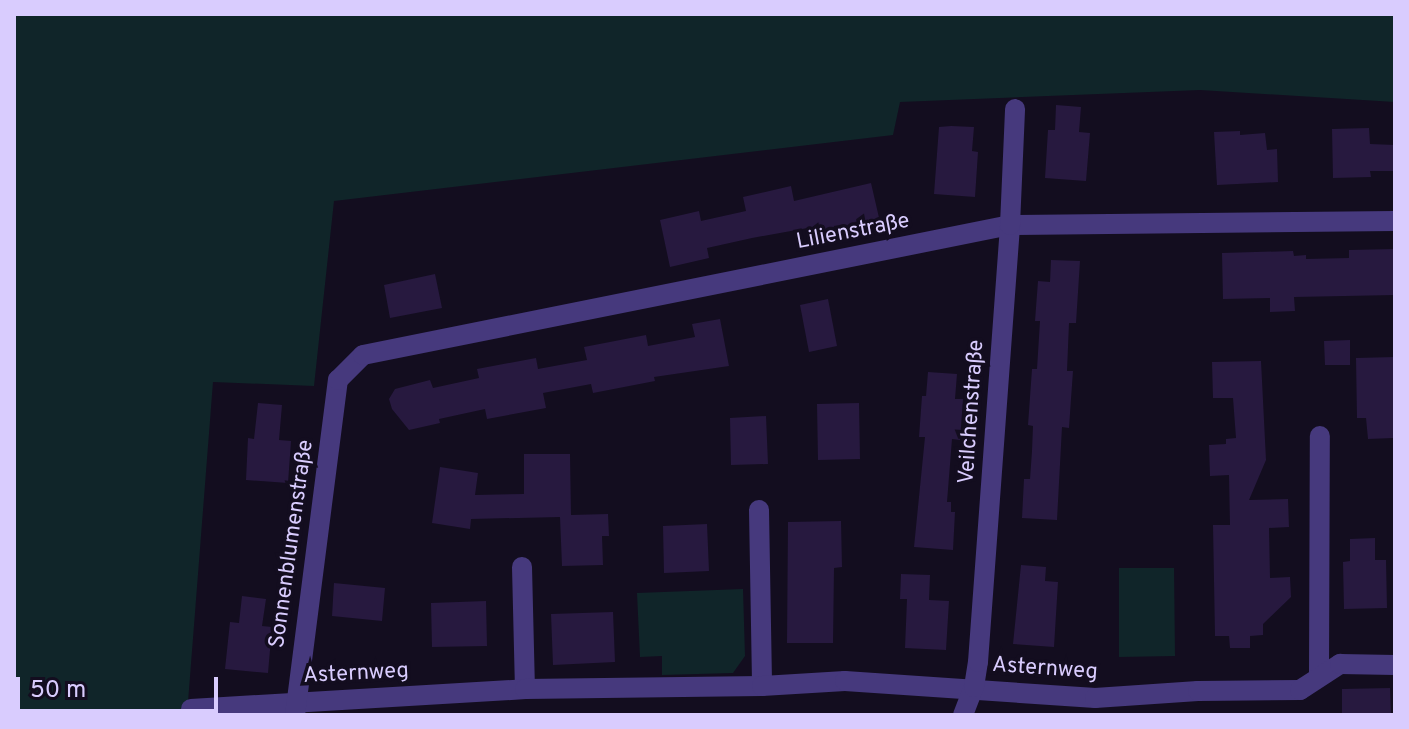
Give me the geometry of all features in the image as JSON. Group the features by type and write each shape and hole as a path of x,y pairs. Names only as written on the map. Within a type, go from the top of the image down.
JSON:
{"street":[{"name":"Veilchenstraße","path":"963,715 974,687 1010,225 1015,109"},
{"name":"Lilienstraße","path":"338,380 363,355 1010,225 1395,221"},
{"name":"Sonnenblumenstraße","path":"295,708 338,380"},
{"path":"1319,675 1320,436"},
{"path":"759,510 762,686"},
{"path":"522,567 525,689"},
{"name":"Asternweg","path":"191,709 295,708 525,689 762,686 845,681 974,687 1095,698 1198,691 1300,690 1340,664 1395,665"}],"green space":[{"path":"14,14 1395,14 1395,102 1200,90 900,102 893,135 334,201 314,386 213,382 187,715 14,715"},
{"path":"1119,568 1174,568 1175,656 1119,657"},
{"path":"743,589 745,656 733,673 662,675 662,656 640,657 637,593"}],"building":[{"path":"1056,105 1081,107 1079,132 1090,133 1086,181 1045,178 1048,130 1055,130"},
{"path":"939,127 974,127 972,151 978,152 975,197 934,194"},
{"path":"1369,128 1370,144 1395,145 1395,171 1370,171 1371,177 1333,178 1332,129"},
{"path":"1240,131 1240,135 1265,133 1267,150 1277,149 1278,182 1217,185 1214,132"},
{"path":"871,183 880,222 826,235 824,225 752,238 707,248 709,258 670,267 660,220 699,211 701,221 746,211 743,197 791,186 794,201"},
{"path":"1395,249 1395,295 1294,297 1295,311 1270,312 1270,298 1223,299 1222,253 1293,251 1294,256 1306,255 1306,259 1349,258 1349,250"},
{"path":"1051,260 1080,261 1076,323 1069,323 1067,371 1073,371 1069,428 1062,427 1057,520 1022,518 1024,479 1030,479 1032,451 1033,426 1028,425 1032,369 1037,369 1040,321 1035,321 1038,281 1050,282"},
{"path":"435,274 442,308 390,318 384,285"},
{"path":"828,299 837,346 809,352 800,305"},
{"path":"720,319 729,366 654,377 655,381 593,393 591,384 543,393 546,408 487,419 485,409 439,419 440,423 409,430 392,409 389,399 395,389 430,380 433,388 479,378 477,369 536,358 538,369 587,360 584,347 646,335 648,346 695,337 692,324"},
{"path":"1350,340 1350,365 1325,365 1324,341"},
{"path":"1395,357 1393,438 1368,439 1366,418 1357,418 1356,358"},
{"path":"1261,361 1266,460 1249,500 1288,499 1289,527 1269,528 1270,578 1290,577 1291,597 1263,624 1263,635 1250,636 1250,648 1230,648 1229,636 1215,636 1213,525 1230,525 1229,475 1210,476 1209,445 1226,444 1226,439 1236,438 1233,398 1213,398 1212,362"},
{"path":"928,372 957,374 955,399 963,399 960,440 952,439 947,502 951,502 951,512 955,512 953,550 914,547 925,437 919,437 922,396 926,396"},
{"path":"258,403 282,405 279,440 291,441 288,483 246,480 248,438 254,439"},
{"path":"859,403 860,459 818,460 817,404"},
{"path":"766,416 768,464 731,465 730,418"},
{"path":"524,454 570,454 571,515 608,514 609,536 602,536 603,565 562,566 560,517 471,519 470,529 432,523 440,467 478,473 475,495 524,494"},
{"path":"841,521 842,567 834,568 833,643 787,643 788,522"},
{"path":"707,524 709,571 664,573 663,526"},
{"path":"1375,538 1375,560 1386,560 1387,608 1344,609 1343,562 1350,561 1350,539"},
{"path":"1021,565 1046,567 1045,581 1058,582 1054,647 1013,644"},
{"path":"901,574 930,575 929,600 949,601 946,650 905,648 907,599 900,599"},
{"path":"334,583 385,588 382,621 332,616"},
{"path":"242,596 266,599 262,626 272,627 268,673 225,669 230,622 239,623"},
{"path":"486,601 487,646 432,647 431,603"},
{"path":"613,612 615,662 553,665 551,614"},
{"path":"1390,688 1391,715 1342,715 1342,689"}]}
